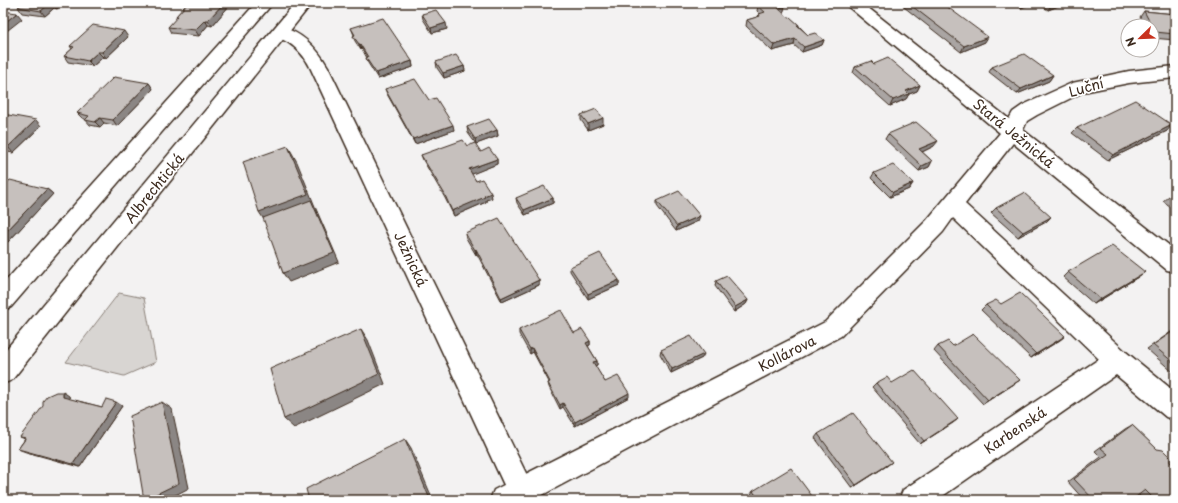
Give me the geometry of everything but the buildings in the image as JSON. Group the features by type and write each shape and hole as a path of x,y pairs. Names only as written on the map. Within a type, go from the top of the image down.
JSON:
{"street":[{"path":"3,300 265,3"},
{"name":"Albrechtická","path":"3,372 304,3"},
{"name":"Stará Ježnická","path":"852,3 1175,263"},
{"name":"Ježnická","path":"281,32 290,35 304,45 316,62 517,497"},
{"name":"Luční","path":"1012,132 1020,117 1030,110 1078,87 1121,78 1175,72"},
{"name":"Kollárova","path":"517,497 833,329 953,205 1012,132"},
{"path":"953,205 1117,360 1175,408"},
{"name":"Karbenská","path":"913,500 1117,360"}],"shaded area":[{"path":"119,293 144,298 156,362 124,376 66,362"}]}
